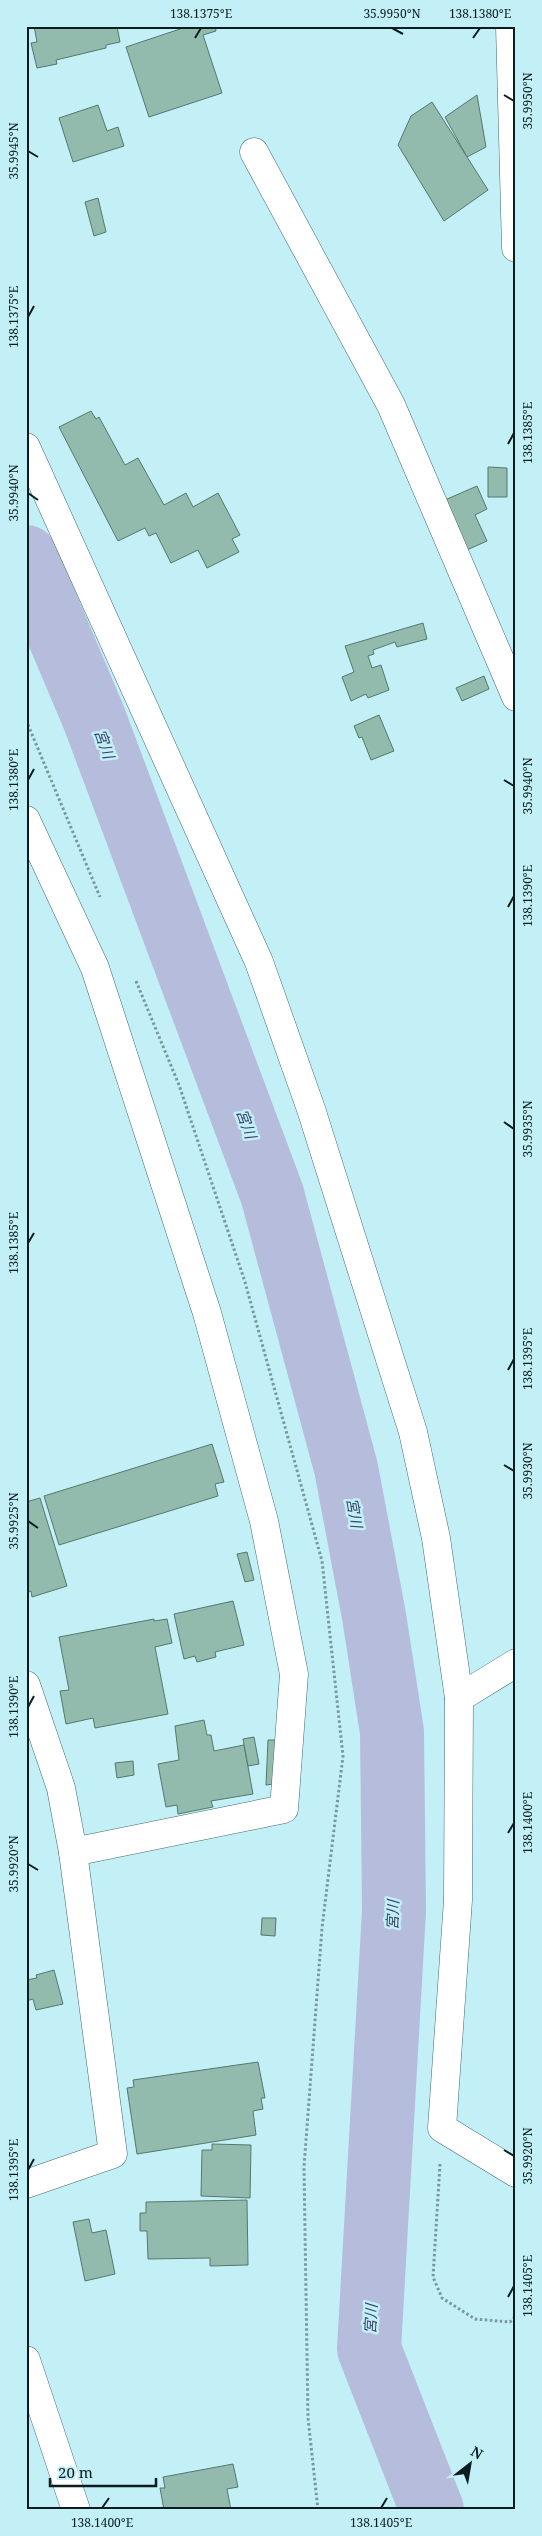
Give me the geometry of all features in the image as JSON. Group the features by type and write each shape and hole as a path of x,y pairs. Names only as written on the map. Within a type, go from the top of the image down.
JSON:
{"street":[{"path":"510,26 516,248"},
{"path":"254,152 391,406 516,698"},
{"path":"26,447 259,962 311,1108 413,1432 436,1538 459,1698 458,1900 442,2128 516,2173"},
{"path":"26,820 95,968 207,1313 264,1521 294,1674 284,1809 73,1852"},
{"path":"459,1698 516,1663"},
{"path":"26,1686 61,1788 73,1852 113,2154 26,2184"},
{"path":"26,2360 76,2510"}],"path":[{"path":"442,2128 433,2277 442,2298 474,2319 510,2322 516,2316"}],"building":[{"path":"34,26 117,26 120,42 106,45 106,48 56,60 57,64 37,68 31,43 37,42"},
{"path":"189,26 215,26 216,31 203,35 222,93 149,117 126,47"},
{"path":"477,95 486,147 467,157 445,117"},
{"path":"432,102 488,190 444,221 398,145 411,116"},
{"path":"98,105 107,131 118,127 124,146 73,162 59,118"},
{"path":"98,198 106,232 94,236 85,202"},
{"path":"91,411 96,419 99,417 125,465 138,458 164,505 186,493 193,507 218,493 240,535 232,539 239,552 207,568 198,550 171,563 156,533 149,536 145,528 118,541 59,427"},
{"path":"488,467 507,468 507,497 488,497"},
{"path":"477,486 487,509 475,515 487,541 460,553 438,503"},
{"path":"423,623 427,639 397,647 395,642 373,650 374,654 368,656 372,668 381,665 389,690 368,698 366,694 351,701 342,677 354,672 345,646"},
{"path":"484,676 489,689 462,701 456,688"},
{"path":"379,715 394,751 371,760 362,737 359,738 354,726"},
{"path":"212,1444 224,1482 215,1484 218,1496 59,1545 44,1496"},
{"path":"40,1498 67,1586 32,1597 31,1591 26,1593 26,1502"},
{"path":"247,1552 254,1580 245,1582 237,1554"},
{"path":"233,1601 244,1645 215,1652 216,1657 197,1662 195,1656 184,1659 174,1614"},
{"path":"154,1619 154,1621 167,1619 172,1643 155,1647 168,1714 95,1728 93,1718 66,1724 60,1691 69,1690 59,1637"},
{"path":"204,1720 207,1735 211,1735 214,1751 244,1745 253,1794 211,1801 213,1807 178,1814 177,1805 166,1807 158,1764 179,1760 175,1726"},
{"path":"254,1737 259,1764 248,1766 243,1739"},
{"path":"268,1740 276,1740 274,1784 266,1785"},
{"path":"133,1761 134,1775 117,1778 115,1763"},
{"path":"262,1918 276,1918 275,1936 261,1935"},
{"path":"54,1970 63,2004 36,2010 33,1999 26,2001 26,1980 37,1978 36,1975"},
{"path":"258,2062 265,2098 261,2098 263,2109 253,2111 256,2135 137,2154 127,2088 134,2087 133,2080"},
{"path":"212,2144 251,2145 250,2198 201,2196 202,2150 212,2150"},
{"path":"247,2200 248,2265 210,2266 210,2258 148,2259 147,2231 140,2231 140,2213 146,2213 146,2202"},
{"path":"89,2219 92,2233 106,2230 115,2274 85,2281 73,2222"},
{"path":"233,2464 238,2487 227,2489 231,2510 164,2510 160,2488 165,2488 163,2477"}],"waterway":[{"name":"宮川","path":"26,557 94,718 272,1194 346,1468 374,1616 392,1732 394,1911 369,2349 432,2510"}]}
